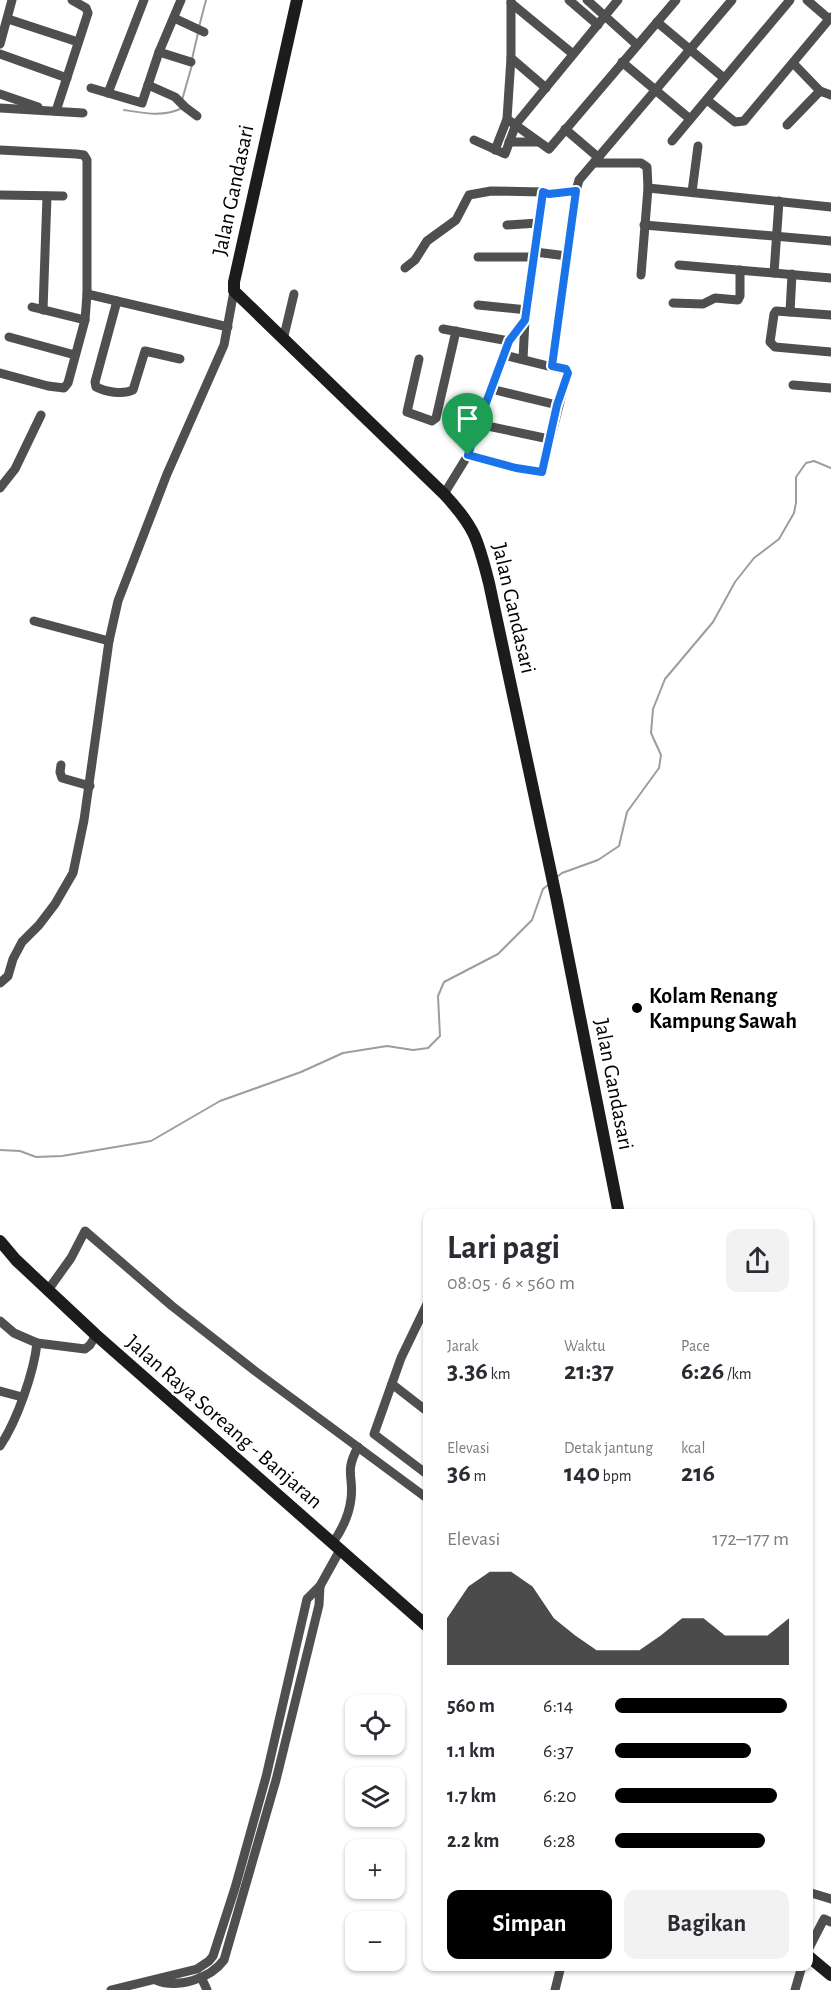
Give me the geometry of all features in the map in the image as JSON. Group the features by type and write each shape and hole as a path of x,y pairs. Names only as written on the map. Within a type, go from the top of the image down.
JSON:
{"street":[{"path":"0,44 12,0"},
{"path":"52,111 67,78 88,13 87,8 72,0"},
{"path":"108,93 144,0"},
{"path":"91,88 141,104 159,52 181,0"},
{"name":"Jalan Gandasari","path":"297,0 234,282 234,291 444,494 465,517 478,541 557,901 618,1209"},
{"path":"569,0 598,25"},
{"path":"587,0 637,45"},
{"path":"495,150 512,122 546,88 618,0"},
{"path":"512,122 550,149 676,0"},
{"path":"552,366 579,180 732,0"},
{"path":"672,141 790,0"},
{"path":"706,100 732,120 741,123 830,18 807,0"},
{"path":"511,2 573,54"},
{"path":"474,140 506,154 512,122 511,2"},
{"path":"174,18 200,30"},
{"path":"8,19 78,42"},
{"path":"657,22 724,78"},
{"path":"159,52 191,62"},
{"path":"0,54 67,78"},
{"path":"511,58 546,88"},
{"path":"622,62 690,119"},
{"path":"793,63 820,92 831,95"},
{"path":"148,85 175,97 197,116"},
{"path":"787,125 820,92"},
{"path":"0,94 52,111"},
{"path":"0,108 83,113"},
{"path":"565,129 597,161 644,164 648,173 648,188 641,275"},
{"path":"509,142 538,142"},
{"path":"692,192 698,146"},
{"path":"0,150 76,153 84,155 87,160 85,320 68,383 64,388 38,384 0,373"},
{"path":"648,188 831,207"},
{"path":"405,268 413,263 427,241 456,220 470,195 475,192 543,192 549,194 576,191"},
{"path":"523,359 525,320 543,192"},
{"path":"0,195 63,196"},
{"path":"43,310 46,196"},
{"path":"774,273 779,201"},
{"path":"507,225 538,224"},
{"path":"644,225 831,242"},
{"path":"478,257 567,256"},
{"path":"679,264 831,278"},
{"path":"673,303 703,304 715,298 738,300 740,270"},
{"path":"790,312 792,274"},
{"path":"0,983 8,976 13,959 22,942 39,925 70,880 90,786 109,641 121,590 167,474 219,357 228,327 234,291"},
{"path":"87,294 228,327"},
{"path":"283,340 294,294"},
{"path":"117,301 95,382 96,387 121,393 133,390 145,351 180,359"},
{"path":"478,305 527,310"},
{"path":"32,307 85,320"},
{"path":"831,315 776,311 770,342 772,345 831,352"},
{"path":"444,494 468,455 509,341 525,320"},
{"path":"443,329 509,341"},
{"path":"419,359 407,412 432,421 436,418 456,331"},
{"path":"9,337 75,355"},
{"path":"468,455 541,473 557,405 568,373 566,369 504,355"},
{"path":"793,385 831,387"},
{"path":"491,389 557,405"},
{"path":"0,488 15,469 41,415"},
{"path":"478,424 549,439"},
{"path":"34,621 109,641"},
{"path":"61,765 62,778 90,786"},
{"path":"48,1290 72,1258 85,1231 172,1306 358,1448 423,1494"},
{"name":"Jalan Raya Soreang - Banjaran","path":"0,1241 16,1260 96,1335 423,1623"},
{"path":"423,1313 392,1384 374,1434 423,1471"},
{"path":"0,1321 14,1333 37,1343 85,1349 96,1335"},
{"path":"0,1446 22,1397 34,1363 37,1343"},
{"path":"392,1384 423,1408"},
{"path":"0,1391 22,1397"},
{"path":"154,1979 172,1983 185,1982 214,1970 224,1960 239,1890 299,1687 319,1605 320,1586 345,1524 351,1498 349,1472 358,1448"},
{"path":"268,1788 307,1599 320,1586"},
{"path":"288,1685 299,1687"},
{"path":"111,1990 197,1969 209,1961 239,1890"},
{"path":"813,1894 831,1899"},
{"path":"813,1942 827,1921 831,1905"},
{"path":"813,1960 831,1975"},
{"path":"555,1990 560,1971"},
{"path":"795,1990 801,1971"},
{"path":"201,1977 207,1990"}],"waterway":[{"path":"199,27 206,0"},
{"path":"192,59 198,33"},
{"path":"182,100 192,65"},
{"path":"124,110 160,114 180,109 181,106"},
{"path":"557,877 598,860 619,846 627,812 659,768 661,755 651,733 653,709 665,679 713,622 735,582 754,558 779,539 794,513 796,477 806,463 814,461 831,468"},
{"path":"0,1150 20,1151 36,1157 62,1156 151,1141 220,1101 301,1072 343,1053 387,1046 413,1050 428,1048 440,1036 438,996 444,982 498,954 532,920 543,889 548,885"}],"place":[{"name":"Kolam Renang Kampung Sawah","path":"637,1008"}],"route":[{"path":"576,191 552,366 566,369 568,373 557,405 542,472 502,465 468,455 509,341 525,320 543,192 549,194 576,191"}]}
